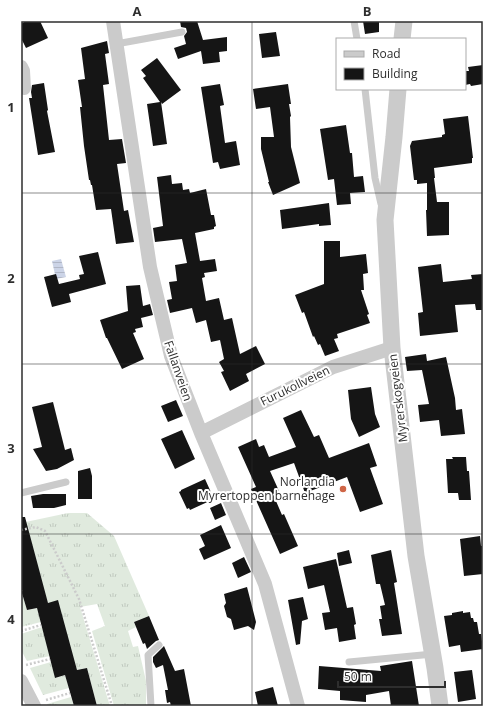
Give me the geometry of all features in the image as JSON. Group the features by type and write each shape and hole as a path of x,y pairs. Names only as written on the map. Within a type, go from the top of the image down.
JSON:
{"street":[{"name":"Fallanveien","path":"113,21 150,267 171,356 201,433 265,584 298,706"},
{"path":"402,38 404,21"},
{"path":"21,67 23,71 24,88"},
{"name":"Myrerskogveien","path":"398,90 385,220 392,348 416,556 433,654 440,706"},
{"name":"Furukollveien","path":"201,433 333,367 392,348"},
{"path":"21,681 38,703"}],"lane":[{"path":"354,21 357,38"},
{"path":"116,44 182,32"},
{"path":"365,90 375,178 385,220"},
{"path":"21,493 66,482"},
{"path":"152,706 148,655 159,645"},
{"path":"349,662 433,654"}],"path":[{"path":"21,530 36,527 45,531 80,599 112,706"},
{"path":"21,631 41,625"},
{"path":"26,665 50,659"},
{"path":"38,703 70,692"}],"green space":[{"path":"68,513 87,513 114,536 149,616 134,622 136,627 128,631 133,647 138,646 146,681 146,706 114,706 92,631 105,626 97,604 80,607 110,706 97,706 87,668 77,670 48,603 21,523"},
{"path":"22,593 27,610 37,608 41,622 21,627"},
{"path":"42,627 50,656 27,661 21,650 21,634"},
{"path":"51,662 56,678 65,675 69,688 43,695 30,668"},
{"path":"71,697 74,706 48,706 47,704"}],"water":[{"path":"61,259 66,277 56,279 52,261"}],"building":[{"path":"26,21 40,21 48,38 26,48 21,38 21,24"},
{"path":"180,21 197,21 203,40 227,37 227,51 219,52 220,62 203,64 201,51 178,59 174,48 186,44 184,36 187,32 186,28 181,27"},
{"path":"363,21 379,21 379,32 365,34"},
{"path":"276,32 280,56 262,58 259,34"},
{"path":"107,41 109,53 105,54 109,84 103,85 109,140 122,139 126,163 117,164 124,211 128,210 134,242 116,244 111,209 96,210 92,185 89,180 84,146 80,107 82,107 78,80 85,79 81,48"},
{"path":"157,58 181,90 162,104 161,102 167,144 153,146 147,104 160,102 143,78 146,76 141,70"},
{"path":"483,65 483,84 471,86 470,84 466,85 466,71 469,71 468,67"},
{"path":"44,83 47,111 55,152 38,155 29,98 32,98 32,85"},
{"path":"220,84 224,105 220,106 225,143 236,141 240,165 220,169 218,162 213,163 201,87"},
{"path":"288,84 291,104 289,104 291,116 291,147 300,183 273,195 268,182 261,149 261,137 274,137 270,107 256,109 253,89"},
{"path":"468,116 473,158 472,163 434,168 437,202 449,202 449,235 427,236 427,183 417,184 417,180 414,180 410,146 412,141 442,137 442,135 445,134 443,119"},
{"path":"346,125 350,153 352,153 354,177 363,176 365,192 350,193 351,204 337,205 334,179 328,180 320,129"},
{"path":"171,175 172,184 182,183 183,190 189,189 190,193 206,189 211,215 214,215 216,226 214,229 195,233 200,261 215,259 217,271 204,273 205,277 202,278 206,301 219,298 224,320 232,318 240,354 256,346 265,364 246,374 249,381 230,391 221,372 224,371 219,362 224,359 220,340 211,342 206,320 196,323 192,308 170,313 167,300 172,299 169,282 177,281 175,265 187,263 182,239 155,242 153,228 163,226 157,177"},
{"path":"329,203 331,225 319,226 319,224 282,229 280,210"},
{"path":"324,241 340,241 340,257 366,254 368,273 363,274 364,290 361,290 369,314 367,315 370,323 337,334 338,338 334,339 339,351 325,356 320,344 318,345 314,336 313,337 304,312 302,313 295,295 324,284"},
{"path":"98,252 106,284 69,294 71,302 52,307 44,277 56,274 59,284 80,279 79,275 84,274 79,256"},
{"path":"441,264 443,282 472,279 471,275 483,274 483,310 476,310 475,304 455,305 458,332 420,336 418,313 423,312 418,267"},
{"path":"140,285 143,306 150,304 153,315 141,318 143,327 135,329 136,332 133,333 144,359 122,369 106,338 100,320 128,311 126,286"},
{"path":"426,354 427,361 446,357 455,398 456,410 462,409 465,434 441,436 439,420 420,422 418,405 429,404 422,370 407,371 405,357"},
{"path":"371,387 375,414 380,427 359,437 351,419 348,390"},
{"path":"176,400 183,416 168,422 161,406"},
{"path":"53,402 65,450 71,448 74,460 57,469 46,471 33,449 42,447 32,407"},
{"path":"301,410 314,437 319,435 329,458 369,443 377,466 370,468 383,504 360,512 347,477 305,493 294,463 270,471 279,491 273,494 282,515 284,514 298,546 280,554 251,489 256,487 238,447 256,439 259,447 264,445 269,457 296,447 283,418"},
{"path":"182,430 195,459 175,469 161,439"},
{"path":"452,457 466,457 467,471 469,471 471,500 459,500 458,493 448,493 446,459 453,459"},
{"path":"90,468 92,476 92,499 78,499 78,471"},
{"path":"205,479 214,499 190,510 189,508 187,509 179,492"},
{"path":"43,494 66,494 66,505 54,508 33,508 31,496"},
{"path":"221,503 226,515 215,520 210,508"},
{"path":"21,517 25,517 48,603 58,600 77,670 87,668 97,706 74,706 65,675 55,678 37,608 27,610 21,590"},
{"path":"221,525 231,548 204,560 199,549 205,546 200,535"},
{"path":"480,536 481,546 483,546 483,574 464,576 460,539"},
{"path":"349,550 352,563 339,566 337,553"},
{"path":"391,550 397,582 394,583 402,634 382,636 379,619 382,619 380,606 385,605 380,584 376,584 371,555"},
{"path":"244,557 251,572 238,578 232,563"},
{"path":"336,559 347,608 353,607 356,624 354,625 356,639 339,642 337,628 325,630 322,613 330,612 324,585 308,589 303,567"},
{"path":"247,587 256,622 254,630 248,626 234,630 231,619 227,617 224,606 226,603 224,594"},
{"path":"303,597 308,619 302,621 300,644 296,645 288,600"},
{"path":"463,611 463,613 470,612 471,618 473,618 474,622 477,622 479,634 481,634 483,649 461,652 460,645 449,647 444,616"},
{"path":"149,616 159,640 147,649 145,643 143,644 134,622"},
{"path":"164,646 175,671 184,669 191,706 171,706 170,702 167,703 165,690 168,690 163,665 156,668 153,662 153,657"},
{"path":"412,661 419,706 391,706 389,691 366,695 366,702 340,700 340,691 318,689 319,666 381,671 380,666"},
{"path":"472,670 476,699 458,702 454,672"},
{"path":"273,687 278,706 258,706 255,692"}],"place":[{"name":"Norlandia Myrertoppen barnehage","path":"343,489"}]}
